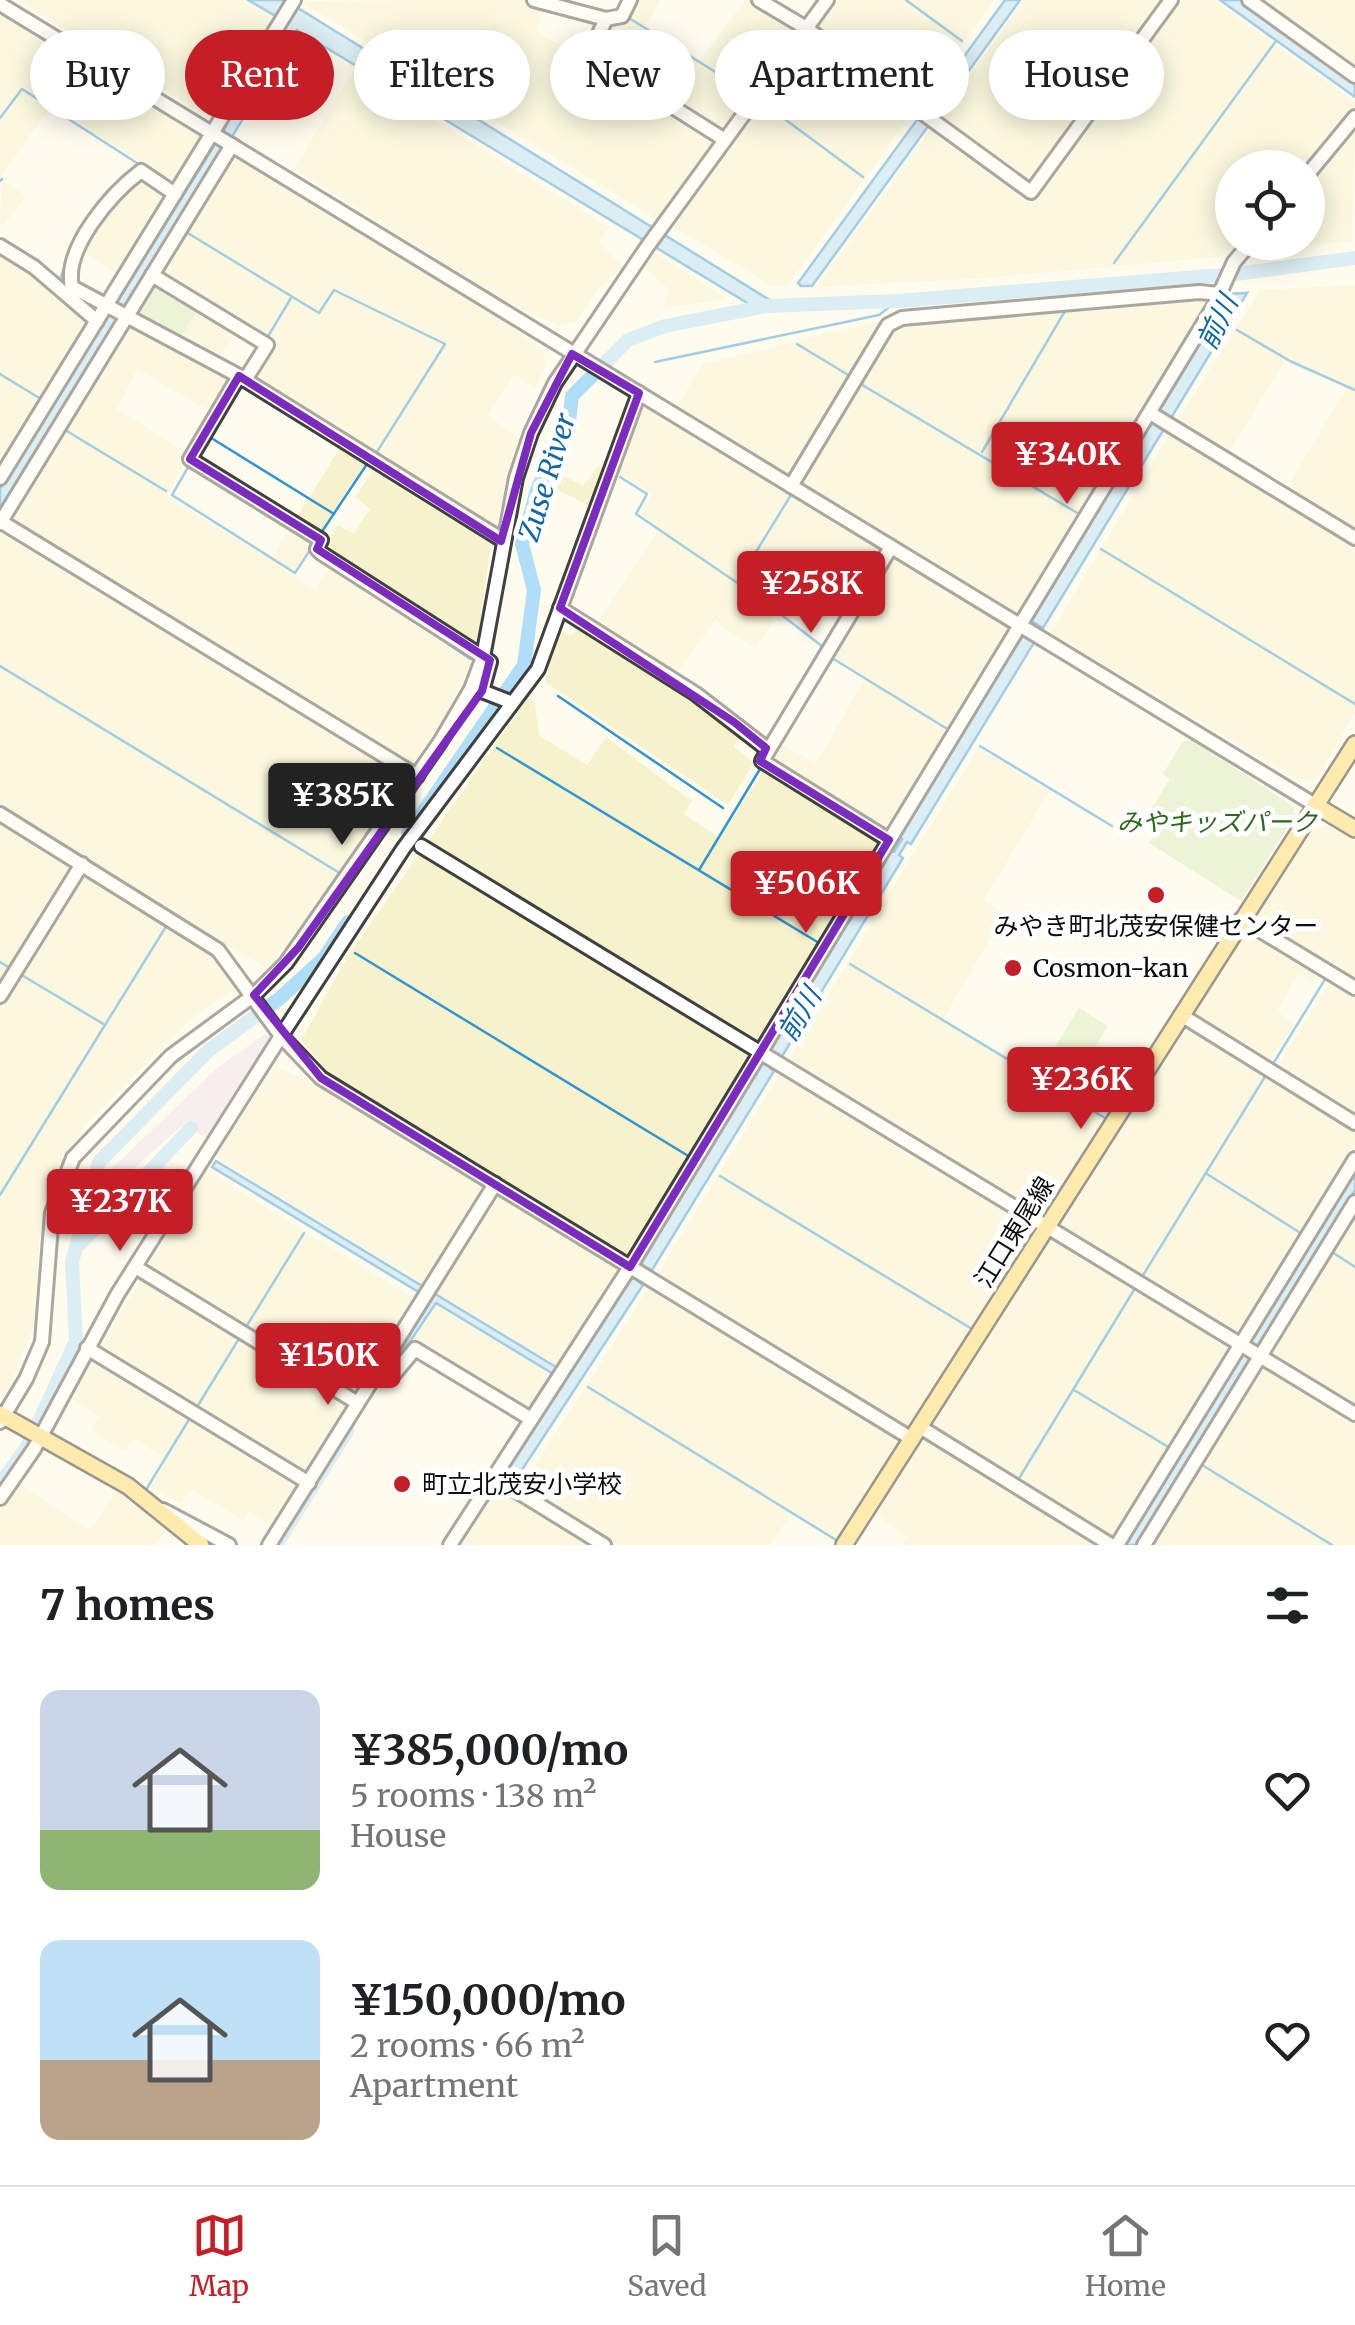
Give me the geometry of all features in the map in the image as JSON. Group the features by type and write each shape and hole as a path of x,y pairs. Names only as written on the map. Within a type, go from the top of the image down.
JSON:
{"main road":[{"name":"江口東尾線","path":"844,1545 1355,744"},
{"path":"1315,805 1355,828"},
{"path":"1,1417 160,1509 200,1545"}],"street":[{"path":"534,0 606,19 622,16 630,0"},
{"path":"759,0 806,28 1031,192 1171,0"},
{"path":"1,1417 26,1380 42,1342 52,1213 73,1158 171,1056 256,998 298,948 457,715 483,657 501,539 531,432 572,354 827,0"},
{"path":"1249,0 1355,76"},
{"path":"0,4 1315,805"},
{"path":"288,8 175,194 0,522 416,776"},
{"path":"606,19 589,54 725,140"},
{"path":"1325,153 1355,117"},
{"path":"0,478 112,315 152,275 231,144"},
{"path":"112,315 72,287 69,273 86,234 127,182 141,172 175,194"},
{"path":"0,246 112,315 242,378 501,539"},
{"path":"450,1545 530,1419 638,1271 1021,624 1157,417 1236,260"},
{"path":"152,275 267,345 190,458 321,540 318,549 322,553 490,662 483,692 464,715 457,715"},
{"path":"791,486 888,325 902,318 1221,292"},
{"path":"0,1498 40,1438 87,1348 282,1036 404,849 508,702 538,669 638,393"},
{"path":"1157,417 1355,538"},
{"path":"890,840 762,761 766,748 891,547"},
{"path":"560,608 696,694 766,748"},
{"path":"483,692 508,702"},
{"path":"0,814 208,943 256,998 282,1036 322,1078 638,1271 1114,1545 1355,1202"},
{"path":"420,846 1355,1414"},
{"path":"0,996 82,864"},
{"path":"1242,918 1355,988"},
{"path":"1181,1015 1355,1122"},
{"path":"1144,1545 1355,1159"},
{"path":"383,1373 495,1184"},
{"path":"137,1268 356,1402"},
{"path":"87,1348 309,1483"},
{"path":"269,1545 356,1402 383,1373 415,1349 530,1419"},
{"path":"494,1477 604,1545"},
{"path":"160,1509 198,1525 229,1545"}],"highlighted area":[{"path":"572,354 639,393 560,608 734,722 766,748 760,761 889,840 630,1267 321,1078 254,995 298,948 482,691 490,660 317,549 321,540 190,459 239,376 501,541 531,433"}],"shaded area":[{"path":"16,0 240,0 274,20 268,30 185,30 185,102 165,90 165,30 66,30"},
{"path":"526,0 545,8 538,33 550,39 550,120 695,120 695,56 701,60 715,41 715,120 732,120 659,220 495,120 530,120 530,30 354,30 354,34 299,1"},
{"path":"634,0 661,0 645,26 652,30 604,30 608,23 622,24"},
{"path":"745,0 753,0 799,28 723,30"},
{"path":"836,0 994,0 969,35 969,30 814,30"},
{"path":"1024,0 1214,0 1355,102 1355,110 1321,150 1215,150 1215,257 986,278 817,287 937,120 969,120 969,76 989,49 989,120 1164,120 1164,30 1002,30"},
{"path":"1254,0 1355,0 1355,74"},
{"path":"0,10 33,30 30,120 41,120 0,178"},
{"path":"354,70 354,120 435,120 609,227 598,243 623,266 596,292 576,321 559,326 511,304 294,169 324,120 334,120 334,103"},
{"path":"165,110 206,135 177,184 74,120 165,120"},
{"path":"748,120 907,120 788,285 770,285 671,225"},
{"path":"1355,125 1352,242 1325,243 1325,162"},
{"path":"232,153 499,317 542,350 546,365 535,389 514,374 488,416 520,438 493,532 251,377 272,344 241,325 218,360 179,340 157,275"},
{"path":"142,175 169,195 120,275 82,251 92,231"},
{"path":"2,180 26,196 4,225 0,223"},
{"path":"0,251 33,271 92,322 0,471"},
{"path":"655,253 726,298 664,309 667,288 645,268"},
{"path":"1355,285 1355,536 1284,492 1347,388 1285,361 1227,456 1175,424 1260,290"},
{"path":"1194,295 1209,299 1210,306 1023,616 677,406 703,364 877,322"},
{"path":"127,325 235,378 213,413 137,369 117,409 188,454 167,497 271,559 341,446 365,463 292,575 315,590 329,568 471,662 444,718 300,932 265,967 210,936 204,945 235,989 193,1017 86,1124 57,1166 41,1207 34,1326 7,1392 0,1394 0,532"},
{"path":"640,404 885,550 855,601 838,595 831,605 776,567 756,597 774,621 755,648 715,621 671,680 743,734 734,747 754,762 728,805 545,682 558,631 571,636 580,625 592,632 659,529 641,514 652,493 614,470"},
{"path":"1173,428 1355,544 1355,713 1317,778 1300,781 1051,633"},
{"path":"599,466 608,471 594,508 552,487 560,474 583,486"},
{"path":"373,471 491,544 476,649 322,548 338,525 353,534 370,509 355,497"},
{"path":"895,556 1013,627 889,833 772,764 782,745 816,763 866,677 835,657"},
{"path":"528,697 535,703 539,735 587,765 606,737 692,801 684,814 720,838 765,768 884,841 561,1368 215,1157 274,1066 328,1089 332,1077 301,1040 348,956"},
{"path":"978,748 1049,792 984,900 1005,914 942,1021 1106,1121 838,1543 791,1514 770,1545 458,1545 496,1483 517,1494 656,1277"},
{"path":"1329,825 1355,840 1355,979 1325,961 1313,982 1299,974 1277,1011 1294,1024 1268,1064 1190,1016 1307,831"},
{"path":"1332,977 1355,991 1355,1152 1112,1545 902,1545 907,1537 873,1512 1186,1022 1272,1076"},
{"path":"265,1034 273,1038 211,1142 185,1123 113,1187 105,1175 217,1068"},
{"path":"206,1170 419,1302 354,1396 276,1529 249,1512 243,1521 192,1489 180,1504 151,1486 167,1460 133,1438 124,1451 91,1430 99,1416 70,1398"},
{"path":"1355,1211 1355,1545 1148,1545"},
{"path":"436,1306 554,1376 530,1416 413,1343"},
{"path":"18,1484 91,1530 116,1490 167,1527 156,1545 0,1545 0,1511"}],"green space":[{"path":"153,279 199,307 178,341 133,318"},
{"name":"みやキッズパーク","path":"1192,740 1293,806 1295,815 1241,901 1149,843 1159,827 1146,818 1170,779 1163,774 1183,741"},
{"path":"1079,1008 1108,1026 1084,1066 1054,1049"}],"water":[{"path":"248,0 285,0 333,30 271,30 277,17"},
{"path":"1005,0 1020,0 998,30 989,30 989,43 969,70 969,50"},
{"path":"1220,0 1241,0 1355,82 1355,97"},
{"path":"334,30 354,43 354,65 334,52"},
{"path":"229,120 242,120 124,314 116,319 119,321 0,515 0,489"},
{"path":"445,120 479,120 773,302 749,304"},
{"path":"917,120 923,120 929,125 812,286 798,283"},
{"path":"1247,293 1171,418 1167,416 1161,426 1164,429 1043,628 1030,620 1151,421 1155,423 1161,413 1158,410 1229,294"},
{"path":"1022,633 1035,641 911,844 907,842 899,855 903,858 781,1058 777,1056 770,1068 774,1071 652,1270 648,1268 639,1282 643,1285 514,1482 502,1475 631,1277 635,1279 643,1265 639,1262 761,1063 765,1064 772,1053 768,1050 890,851 894,852 902,839 898,836"},
{"path":"216,1161 559,1369 555,1375 436,1303 390,1371 430,1299 212,1167"},
{"path":"1355,1168 1355,1190 1136,1545 1123,1545"}],"waterway":[{"path":"906,0 947,30"},
{"path":"629,18 715,72"},
{"path":"1114,263 1276,41"},
{"path":"0,118 22,89 140,165"},
{"path":"786,120 863,177"},
{"path":"186,232 319,313 334,290 445,344 375,455"},
{"name":"Zuse River","path":"408,834 524,665 534,590 522,544 537,490 569,421 572,396 628,340 665,326 767,306 897,301 1236,274 1355,258"},
{"path":"64,285 60,279 67,261"},
{"path":"267,338 291,298"},
{"path":"655,362 879,315 897,301"},
{"path":"982,452 1065,311"},
{"path":"1237,330 1290,361 1355,390"},
{"path":"797,344 850,376"},
{"path":"0,374 41,399"},
{"path":"859,383 1079,514"},
{"path":"65,430 166,491"},
{"path":"208,436 334,514"},
{"path":"190,464 172,495 295,573 312,547"},
{"path":"321,533 367,464"},
{"path":"620,477 647,494 636,514 761,599 823,647"},
{"path":"738,581 791,495"},
{"path":"1101,549 1355,704"},
{"path":"397,609 470,659"},
{"path":"832,658 949,730"},
{"path":"0,666 338,872"},
{"path":"558,696 723,808"},
{"path":"980,746 1112,826"},
{"path":"497,748 819,943"},
{"path":"699,870 760,769"},
{"path":"1255,920 1275,932"},
{"name":"Zuse River","path":"0,1484 27,1447 76,1341 72,1262 99,1162 209,1050 279,999 324,958 348,922"},
{"path":"105,1025 167,925"},
{"path":"355,953 690,1157"},
{"path":"0,962 10,968"},
{"path":"850,964 1105,1118"},
{"path":"0,1195 105,1025 20,974"},
{"path":"1273,1064 1327,976"},
{"path":"1142,1277 1266,1075"},
{"path":"80,1244 191,1128"},
{"path":"1207,1174 1302,1234"},
{"path":"720,1176 972,1329"},
{"path":"246,1327 304,1233"},
{"path":"1332,1252 1355,1267"},
{"path":"1018,1480 1137,1285"},
{"path":"197,1407 240,1337"},
{"path":"588,1387 836,1540"},
{"path":"1074,1390 1170,1448"},
{"path":"147,1488 190,1418"},
{"name":"前川","path":"276,1545 347,1431"},
{"path":"1202,1465 1332,1545"}],"place":[{"name":"みやき町北茂安保健センター","path":"1156,895"},
{"name":"Cosmon-kan","path":"1013,968"},
{"name":"町立北茂安小学校","path":"402,1484"}]}
